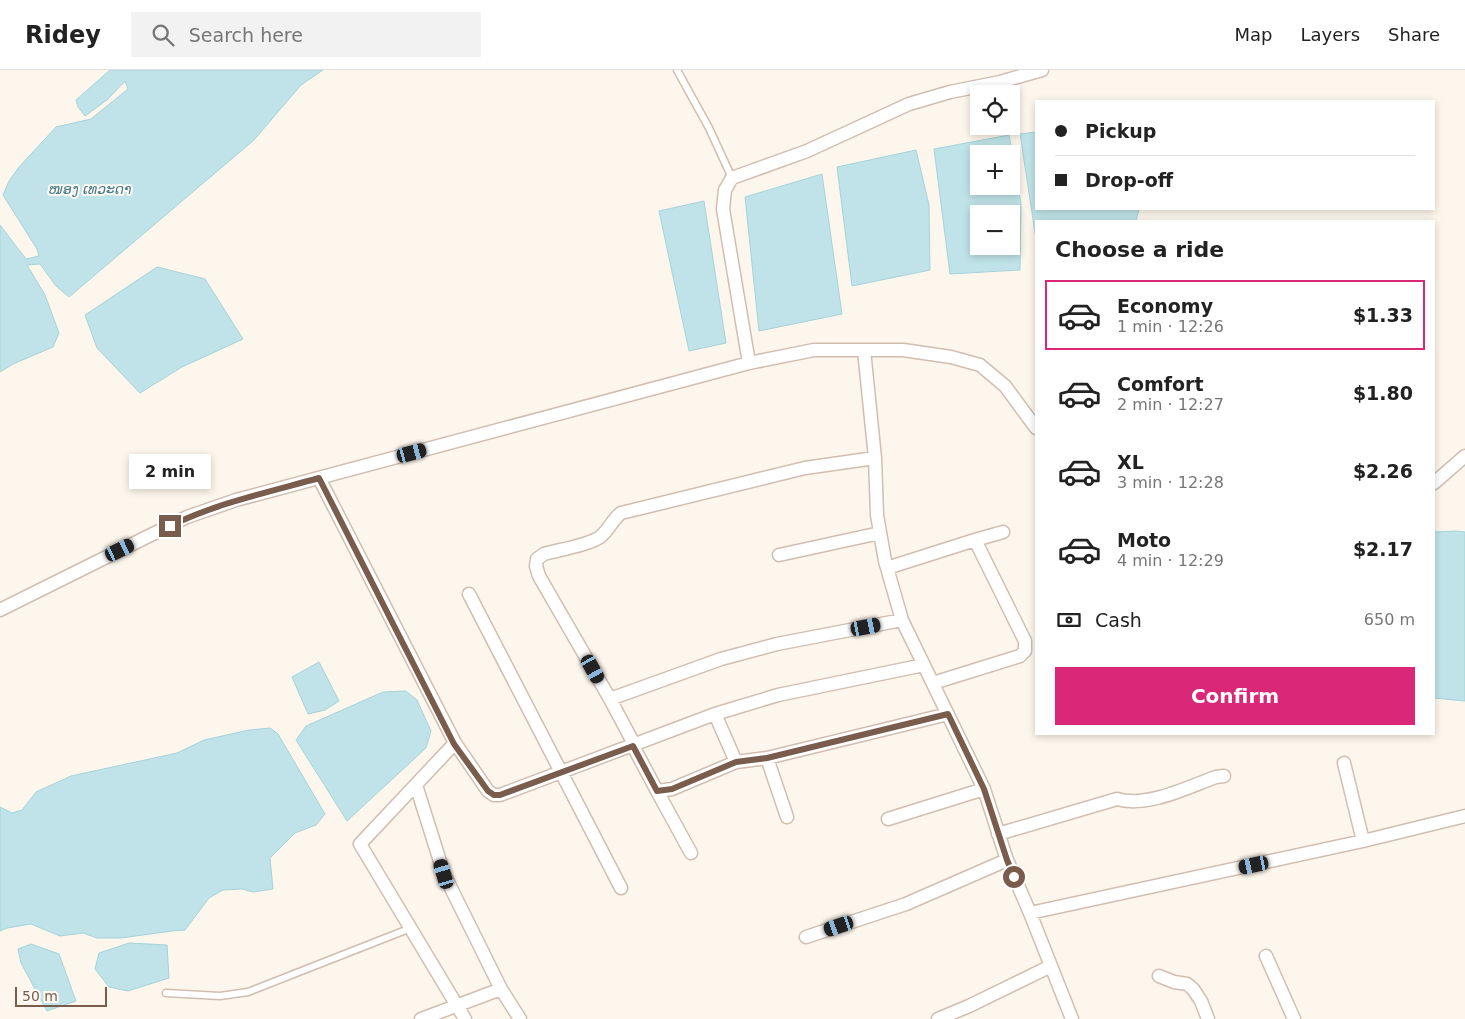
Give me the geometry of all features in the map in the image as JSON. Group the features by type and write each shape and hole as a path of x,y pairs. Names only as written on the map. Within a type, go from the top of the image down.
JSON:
{"street":[{"path":"749,363 723,209 725,190 732,178 807,151 909,104 1042,70"},
{"path":"0,610 186,518 236,500 749,363 814,350 903,350 980,365 1005,386 1035,427"},
{"path":"864,350 875,458 877,515 887,568 902,620 984,789 1007,860 1072,1019"},
{"path":"1435,482 1465,456"},
{"path":"691,853 610,699 539,576 536,566 537,559 544,554 602,536 614,518 621,513 805,468 875,458"},
{"path":"319,478 454,744 488,791 494,795 500,795 716,714 778,695 924,665"},
{"path":"887,568 1003,532"},
{"path":"778,556 880,533"},
{"path":"933,683 1020,656 1025,651 1025,641 975,540"},
{"path":"469,594 621,888"},
{"path":"610,699 721,659 777,644 902,620"},
{"path":"716,714 736,762"},
{"path":"657,791 672,789 736,762 767,758 948,714"},
{"path":"454,744 360,844 466,1019"},
{"path":"767,758 787,817"},
{"path":"1344,763 1363,841"},
{"path":"998,834 1112,800 1117,799 1127,802 1158,797 1224,776"},
{"path":"416,785 444,874 501,989 520,1019"},
{"path":"888,819 984,789"},
{"path":"1030,913 1363,841 1465,816"},
{"path":"806,937 906,904 1007,860"},
{"path":"1266,956 1294,1019"},
{"path":"945,1018 1051,966"},
{"path":"1159,976 1186,984 1193,989 1201,1001 1208,1019"},
{"path":"422,1019 501,989"}],"lane":[{"path":"677,70 709,128 732,178"},
{"path":"166,993 220,996 248,992 411,928"}],"water":[{"name":"ໜອງ ເທວະດາ","path":"110,70 323,70 301,85 254,140 69,297 56,286 40,264 27,265 45,295 59,333 53,347 13,364 0,372 0,225 26,259 39,256 37,249 3,195 9,181 19,167 56,127 91,119 128,89 125,81 107,100 85,116 78,107 76,100"},
{"path":"1035,132 1035,210 1139,210 1136,220 1035,220 1035,232 1020,134"},
{"path":"1009,135 1011,145 970,145 970,195 1020,195 1021,203 1020,270 950,274 934,149"},
{"path":"916,150 929,205 930,270 852,286 837,167"},
{"path":"822,174 842,314 759,331 745,197"},
{"path":"704,201 726,343 689,351 659,211"},
{"path":"157,267 205,279 243,339 182,367 140,393 97,348 85,315"},
{"path":"1435,532 1465,532 1465,701 1435,698"},
{"path":"319,662 339,701 325,710 308,714 292,677"},
{"path":"406,691 417,700 431,731 426,748 347,821 296,740 306,726 383,692"},
{"path":"270,728 278,734 325,814 316,825 295,833 270,858 273,889 253,892 242,889 223,890 209,898 185,930 121,938 97,938 83,933 60,936 31,924 0,931 0,807 12,813 22,810 36,792 71,776 177,753 204,740 249,730"},
{"path":"129,943 167,945 169,978 128,991 109,987 95,969 99,953"},
{"path":"31,944 59,954 76,1001 47,1011 21,963 18,949"}],"route":[{"path":"170,526 186,518 236,500 319,478 454,744 488,791 494,795 500,795 633,746 657,791 672,789 736,762 767,758 948,714 984,789 1014,877"}]}
